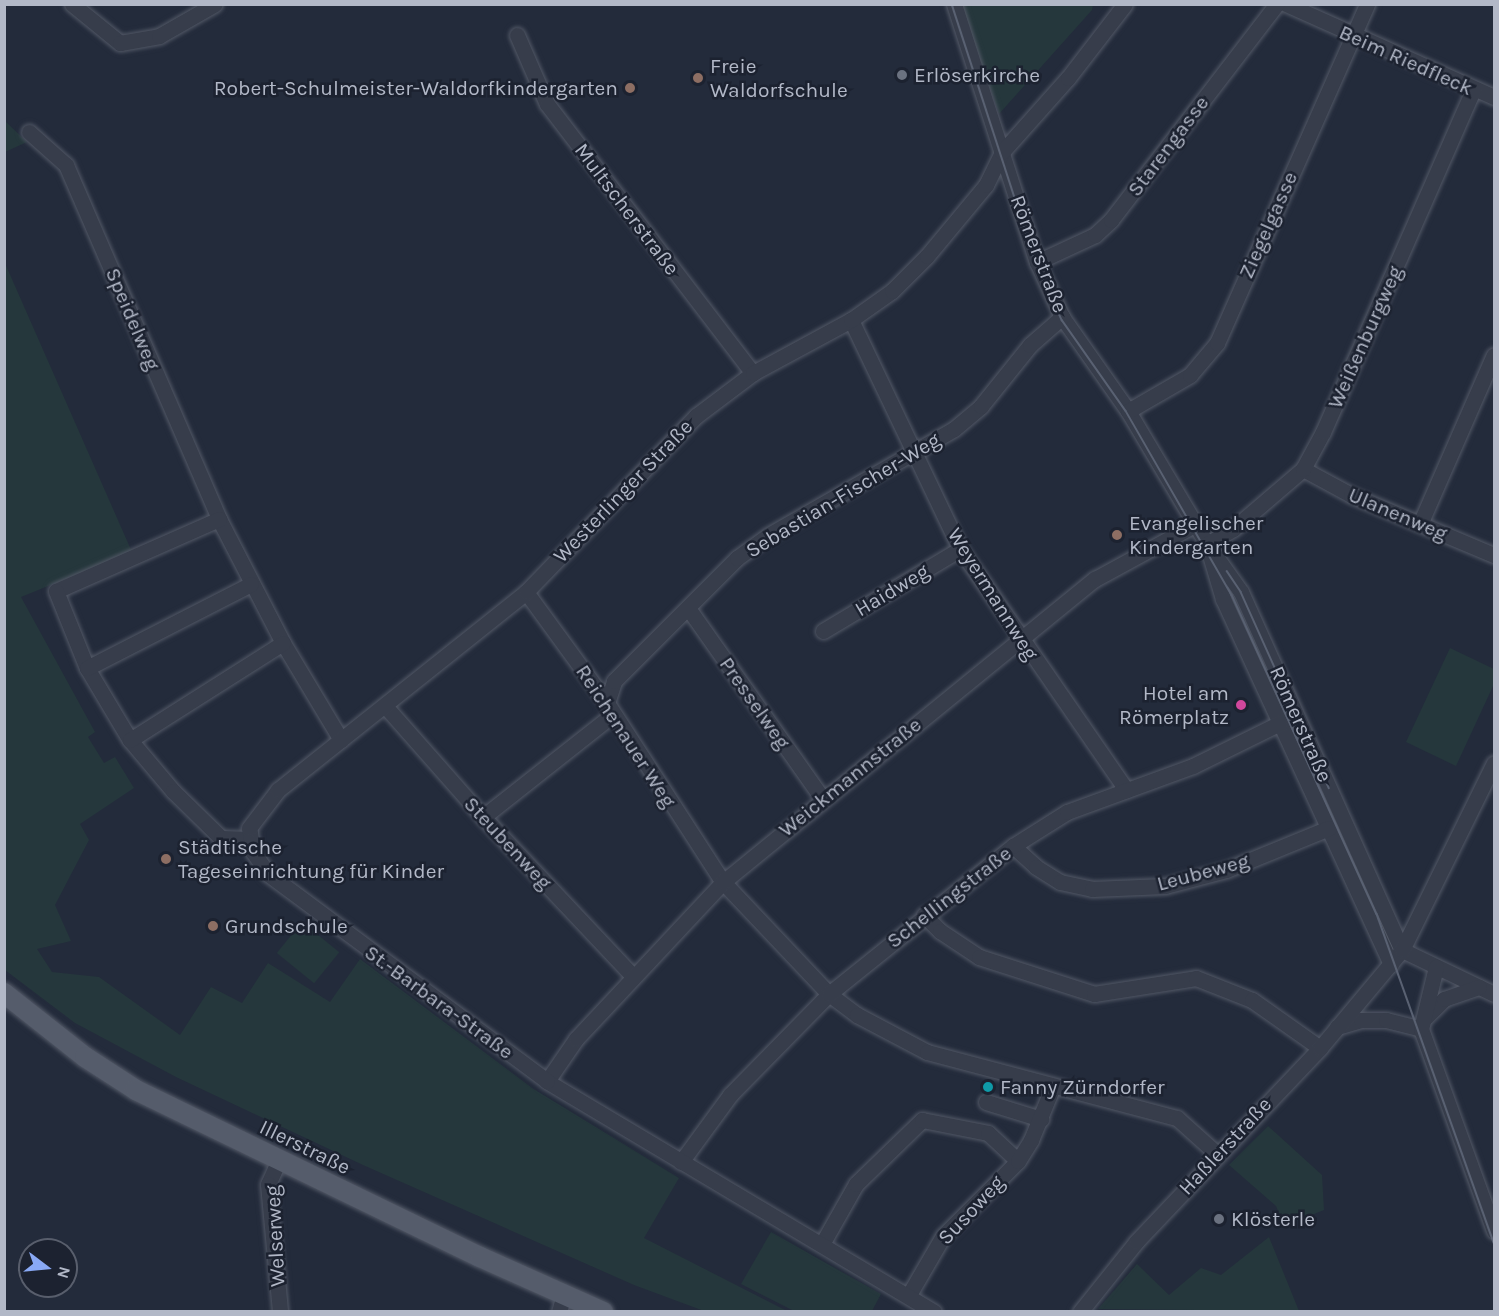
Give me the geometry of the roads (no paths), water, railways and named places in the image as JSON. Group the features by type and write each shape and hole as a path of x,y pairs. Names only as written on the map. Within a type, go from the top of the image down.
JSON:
{"main road":[{"name":"Illerstraße","path":"4,993 85,1057 136,1090 562,1303 603,1311"}],"street":[{"path":"72,4 120,43 159,36 215,4"},
{"name":"Römerstraße","path":"954,4 1037,262 1062,317 1128,411 1207,544 1241,592 1402,950"},
{"name":"Westerlinger Straße","path":"250,839 249,828 278,790 386,707 526,592 696,416 753,373 851,320 892,291 927,256 986,185 1002,152 1068,78 1125,4"},
{"name":"Starengasse","path":"1037,262 1095,235 1111,220 1276,4"},
{"name":"Beim Riedfleck","path":"1286,4 1352,37 1494,97"},
{"name":"Ziegelgasse","path":"1128,411 1190,375 1217,343 1366,4"},
{"name":"Multscherstraße","path":"517,35 548,104 753,373"},
{"name":"Weißenburgweg","path":"1207,544 1233,529 1303,469 1323,432 1473,90"},
{"name":"Speidelweg","path":"29,132 66,165 219,519 283,644 341,740"},
{"name":"Sebastian-Fischer-Weg","path":"610,709 614,681 737,558 767,536 954,429 981,406 1030,345 1062,317"},
{"name":"Weyermannweg","path":"851,320 960,549 1020,640 1126,790"},
{"path":"1420,524 1494,355"},
{"name":"Ulanenweg","path":"1303,469 1351,495 1494,555"},
{"path":"219,519 56,591 87,668 130,740 173,791 221,838 250,839"},
{"name":"Weickmannstraße","path":"548,1081 576,1039 723,882 822,798 1095,579 1196,524"},
{"name":"Römerstraße","path":"1207,544 1223,599 1391,964"},
{"name":"Haidweg","path":"823,631 960,549"},
{"path":"87,668 251,584"},
{"name":"Reichenauer Weg","path":"526,592 610,709 723,882 829,994 857,1015 927,1052 1053,1086 1155,1109 1177,1118 1217,1154"},
{"name":"Presselweg","path":"688,608 822,798"},
{"path":"130,740 283,644"},
{"name":"Steubenweg","path":"386,707 483,817 633,976"},
{"path":"483,817 610,709"},
{"name":"Schellingstraße","path":"681,1162 730,1095 829,994 924,915 1013,846 1067,812 1193,766 1280,723"},
{"name":"Haßlerstraße","path":"1080,1311 1137,1242 1217,1154 1320,1048 1402,950 1494,763"},
{"name":"Leubeweg","path":"1013,846 1036,867 1060,882 1092,889 1165,886 1226,870 1329,828"},
{"name":"St.-Barbara-Straße","path":"250,839 268,874 548,1081 681,1162 910,1293 934,1311"},
{"path":"924,915 940,931 979,957 1094,994 1196,978 1252,1000 1320,1048"},
{"path":"1402,950 1494,994"},
{"path":"1436,967 1423,1023 1494,1231"},
{"path":"1423,1023 1444,999 1479,987"},
{"path":"1337,1027 1361,1020 1423,1023"},
{"name":"Susoweg","path":"910,1293 943,1236 1018,1161 1041,1119 1053,1086"},
{"path":"986,1102 1041,1119"},
{"path":"822,1244 856,1184 922,1119 988,1133 1018,1161"},
{"name":"Welserweg","path":"278,1162 268,1184 280,1311"}],"tram line":[{"path":"952,4 1036,263 1062,320 1126,411 1232,595 1377,914 1494,1243"},
{"path":"1227,571 1241,592 1329,788"}],"place":[{"name":"Erlöserkirche","path":"902,75"},
{"name":"Freie Waldorfschule","path":"698,78"},
{"name":"Robert-Schulmeister-Waldorfkindergarten","path":"630,88"},
{"name":"Evangelischer Kindergarten","path":"1117,535"},
{"name":"Hotel am Römerplatz","path":"1241,705"},
{"name":"Städtische Tageseinrichtung für Kinder","path":"166,859"},
{"name":"Grundschule","path":"213,926"},
{"name":"Fanny Zürndorfer","path":"988,1087"},
{"name":"Klösterle","path":"1219,1219"}]}
